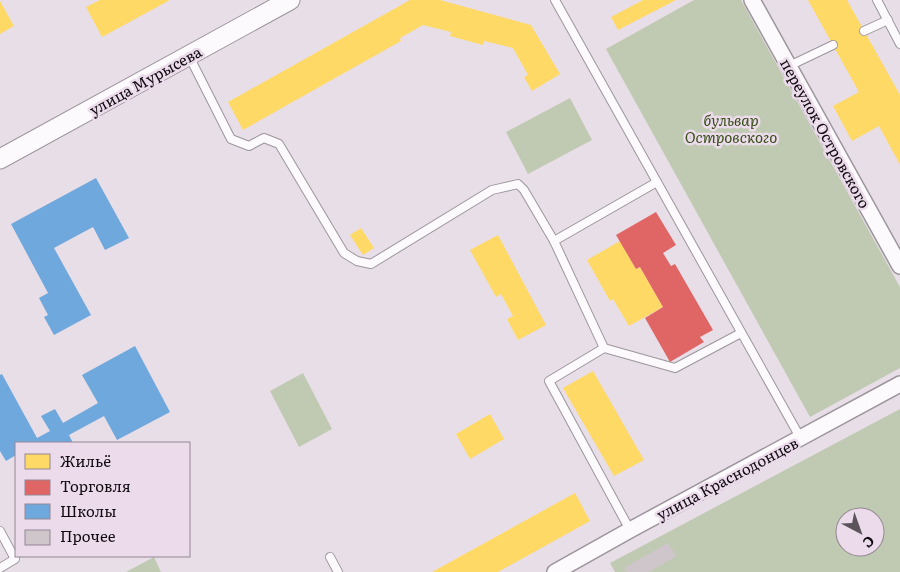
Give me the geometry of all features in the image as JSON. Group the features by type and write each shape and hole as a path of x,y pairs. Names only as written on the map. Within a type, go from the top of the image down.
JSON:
{"street":[{"name":"улица Мурысева","path":"0,159 290,0"},
{"name":"переулок Островского","path":"752,0 900,266"},
{"name":"улица Краснодонцев","path":"555,572 580,566 630,530 900,384"}],"lane":[{"path":"555,0 801,439"},
{"path":"877,0 900,44"},
{"path":"864,31 888,20"},
{"path":"789,66 833,45"},
{"path":"189,56 231,139 249,146 264,138 279,144 344,253 357,261 371,264 492,190 518,184 524,190 554,241 604,348"},
{"path":"554,241 657,182"},
{"path":"630,530 549,381 604,348 676,368 741,333"},
{"path":"0,531 15,560 0,568"},
{"path":"330,557 338,572"}],"green space":[{"name":"бульвар Островского","path":"694,0 741,0 900,287 900,368 810,417 606,49"},
{"path":"570,98 592,140 528,174 506,132"},
{"path":"303,373 332,429 299,447 270,391"},
{"path":"900,409 900,572 615,572 610,563"},
{"path":"154,557 161,572 126,572"}],"building: Жильё":[{"path":"100,0 170,0 102,37 86,7"},
{"path":"410,0 440,0 531,25 560,74 532,91 524,77 528,75 513,48 484,41 483,45 450,36 451,32 423,25 400,38 401,41 243,130 228,102"},
{"path":"643,0 676,0 618,30 611,17"},
{"path":"808,0 847,0 900,95 900,165 879,126 852,141 833,106 859,92"},
{"path":"0,1 14,26 0,34"},
{"path":"361,228 374,248 363,255 350,235"},
{"path":"498,235 546,325 518,340 507,319 513,316 501,294 496,297 470,250"},
{"path":"620,241 636,269 640,267 663,307 629,326 613,299 610,301 587,260"},
{"path":"593,371 644,460 614,476 563,388"},
{"path":"490,414 504,439 470,459 456,434"},
{"path":"575,493 590,521 498,572 432,572"}],"building: Торговля":[{"path":"656,212 676,245 663,253 671,266 675,264 713,330 700,337 704,342 670,362 645,318 663,307 640,267 636,269 616,235"}],"building: Школы":[{"path":"96,178 129,238 105,250 93,227 54,248 91,315 54,335 44,317 48,315 39,298 48,293 11,224"},
{"path":"135,346 170,412 117,440 104,416 69,435 72,442 15,442 15,456 6,461 0,451 0,375 2,374 37,438 50,431 41,416 55,409 63,423 98,403 82,375"}],"building: Прочее":[{"path":"668,543 676,556 649,572 627,572 624,568"}]}
